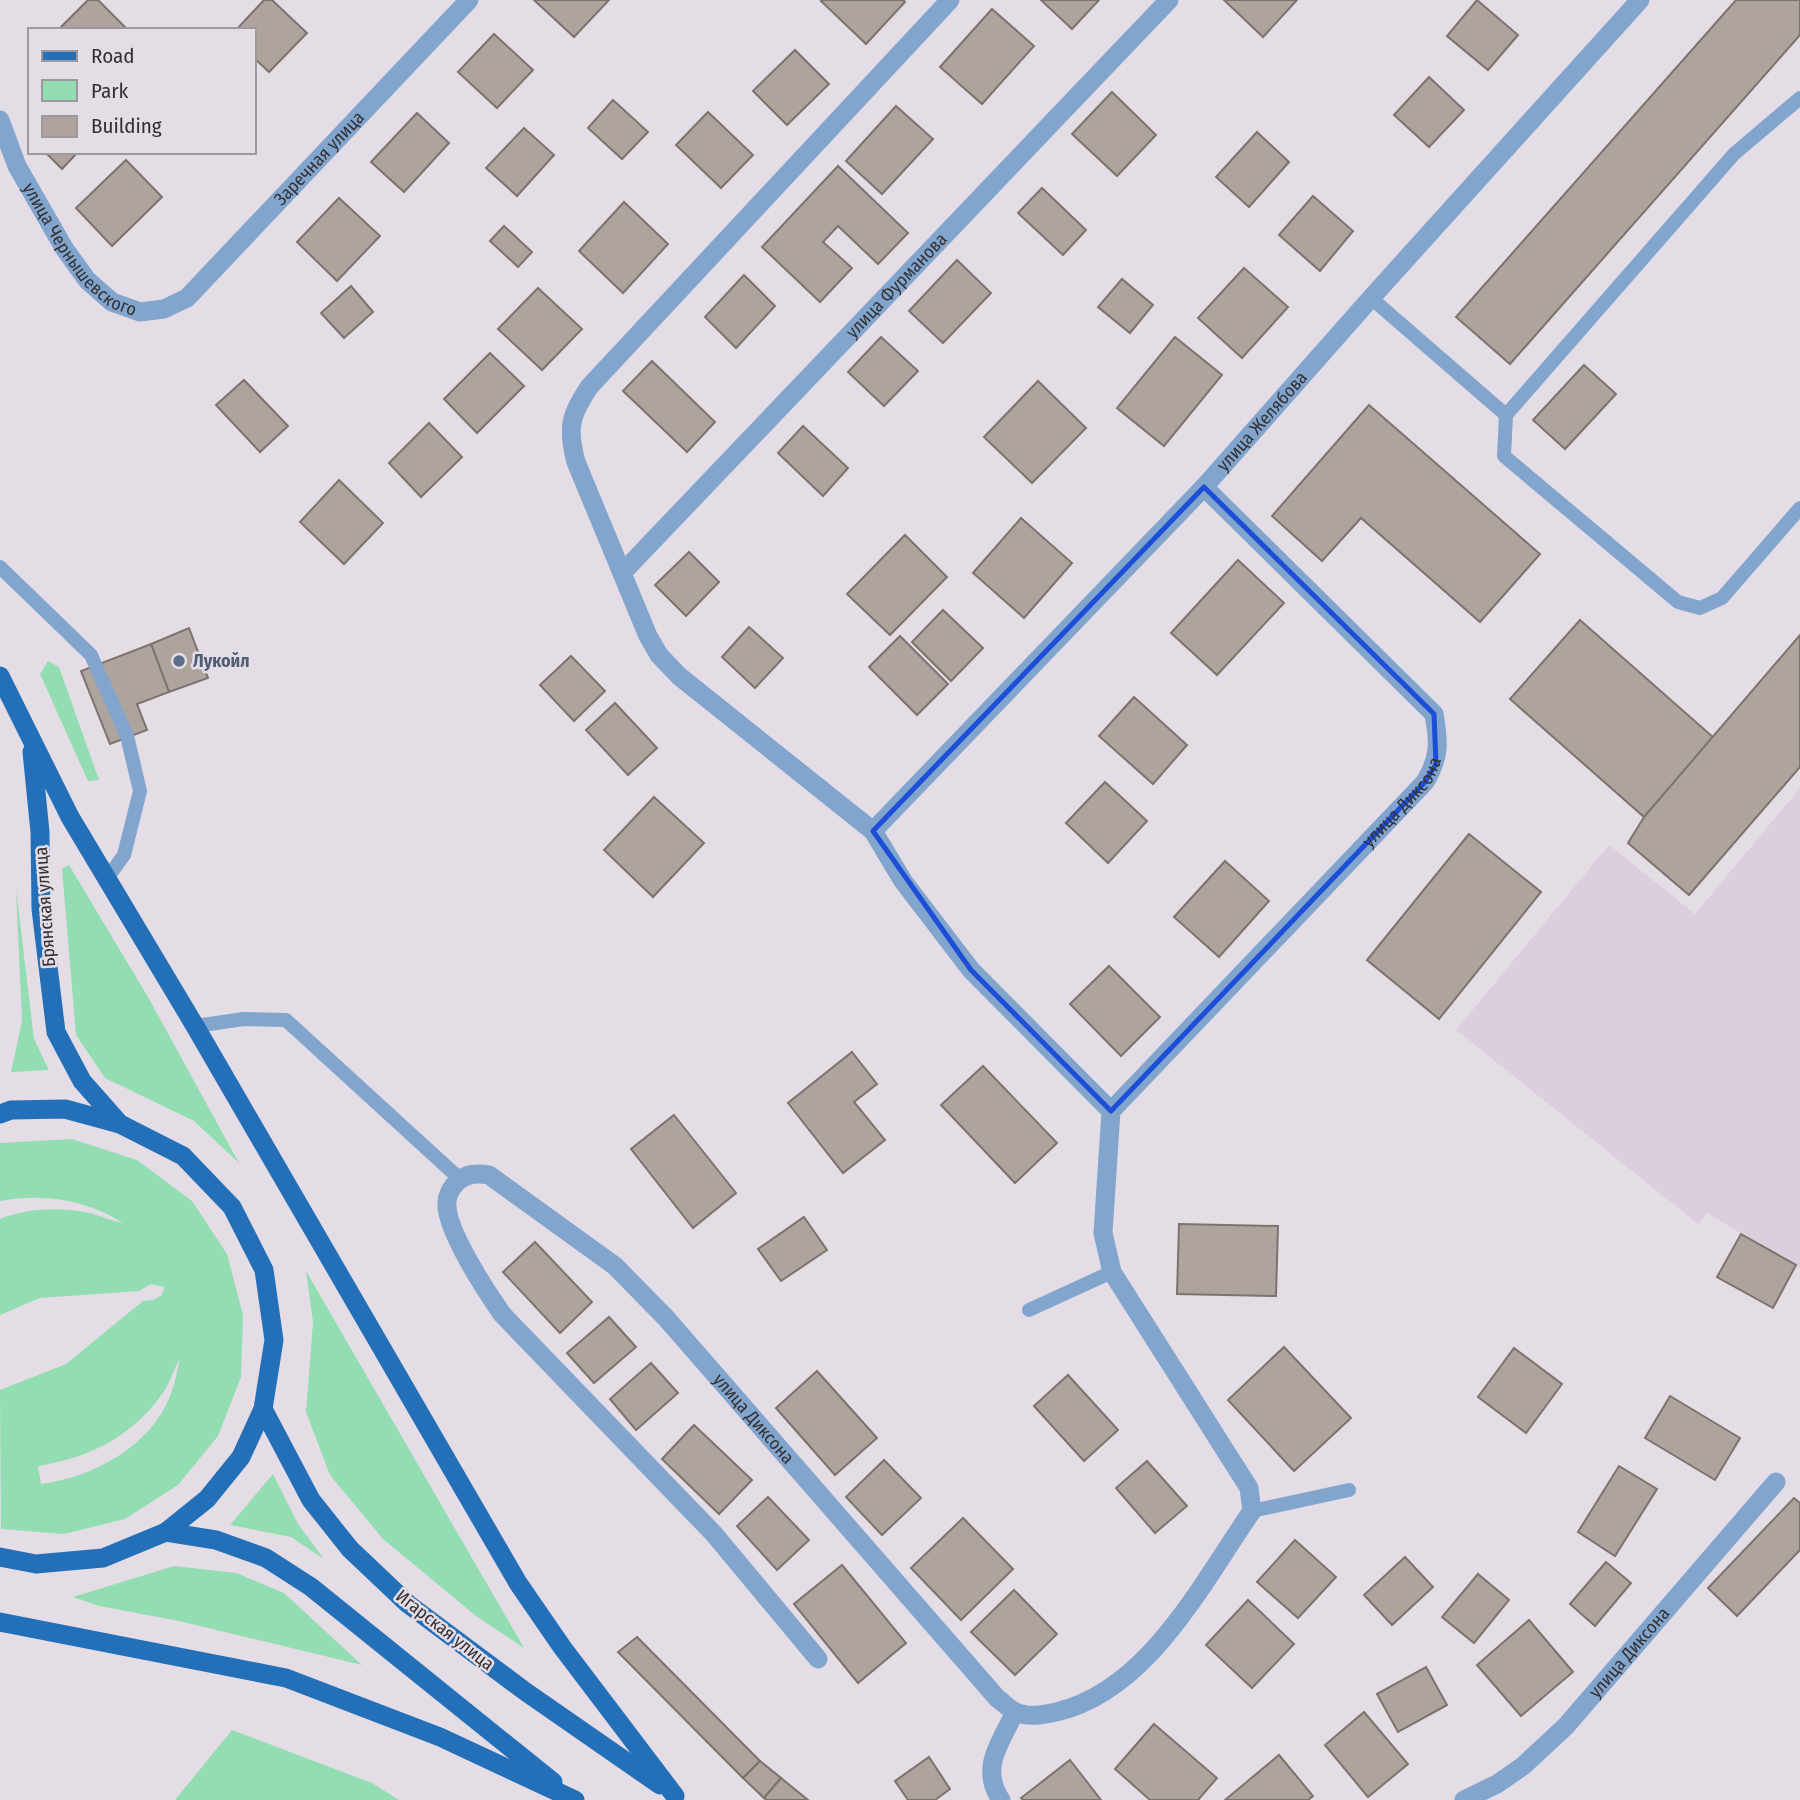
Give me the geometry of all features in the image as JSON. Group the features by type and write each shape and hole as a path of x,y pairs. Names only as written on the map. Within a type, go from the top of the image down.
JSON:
{"main road":[{"name":"Брянская улица","path":"0,676 31,738 40,832 41,909 56,1032 82,1081 120,1124"},
{"path":"31,738 70,817 518,1583 562,1647 678,1798"},
{"path":"0,1114 11,1110 65,1109 120,1124 183,1156 232,1206 264,1270 274,1340 263,1409 241,1457 208,1499 166,1532 103,1558 36,1564 0,1557"},
{"name":"Игарская улица","path":"263,1409 311,1500 350,1549 388,1586 526,1692 678,1798"},
{"path":"166,1532 216,1540 266,1558 311,1587 575,1800"},
{"path":"0,1622 286,1678 440,1737 575,1800"}],"street":[{"name":"Заречная улица","path":"164,309 187,298 202,283 469,0"},
{"path":"950,0 590,386 576,407 570,437 576,463 648,636 659,656 679,676 873,831 903,881 971,970 1111,1111 1103,1233 1112,1272 1249,1488 1252,1511 1190,1606 1126,1676 1088,1702 1069,1709 1038,1716 1015,1712 990,1765 994,1790 1001,1800"},
{"name":"улица Фурманова","path":"622,572 1169,0"},
{"name":"улица Желябова","path":"873,831 1205,487 1371,298 1640,0"},
{"name":"улица Чернышевского","path":"0,120 17,166 64,248 87,280 112,302 141,312 164,309"},
{"name":"улица Диксона","path":"1111,1111 1425,782 1436,764 1439,740 1434,714 1205,487"},
{"name":"улица Диксона","path":"460,1179 477,1172 489,1175 615,1266 675,1328 998,1698 1015,1712"},
{"path":"460,1179 450,1190 446,1206 457,1237 483,1286 502,1314 714,1534 818,1658"},
{"name":"улица Диксона","path":"1464,1800 1497,1784 1523,1766 1566,1726 1776,1482"}],"lane":[{"path":"1800,99 1734,154 1506,415 1504,456 1678,602 1700,608 1722,598 1800,508"},
{"path":"1371,298 1506,415"},
{"path":"0,567 91,655 127,736 139,791 124,855 107,877"},
{"path":"195,1027 244,1018 286,1020 460,1179"},
{"path":"1029,1310 1112,1272"},
{"path":"1252,1511 1349,1490"}],"highlighted area":[{"path":"1204,487 1434,714 1436,764 1425,782 1111,1111 971,970 873,831"}],"shaded area":[{"path":"1800,788 1800,1269 1707,1213 1698,1224 1456,1030 1609,845 1695,914"}],"green space":[{"path":"48,661 59,667 99,780 88,781 40,674"},
{"path":"69,865 148,997 239,1163 194,1121 105,1078 76,1035 62,869"},
{"path":"16,889 34,1039 49,1070 11,1072 22,1021"},
{"path":"72,1139 137,1160 192,1201 227,1254 243,1315 241,1377 218,1436 178,1485 125,1519 64,1534 1,1529 0,1390 66,1364 143,1301 162,1295 164,1287 151,1284 139,1291 40,1298 0,1315 0,1219 56,1209 90,1213 123,1223 94,1208 63,1200 32,1198 0,1201 0,1143","holes":["180,1359 172,1391 161,1414 134,1444 99,1467 41,1484 38,1466 93,1451 138,1422 163,1393"]},
{"path":"306,1271 524,1648 476,1616 383,1539 330,1475 306,1412 313,1322"},
{"path":"273,1474 298,1524 324,1559 291,1537 230,1525"},
{"path":"174,1566 236,1573 284,1593 362,1665 179,1621 99,1606 73,1597"},
{"path":"232,1730 372,1783 399,1800 175,1800"}],"building":[{"path":"88,0 98,0 126,28 60,28"},
{"path":"264,0 272,0 307,33 269,72 256,60 256,28 238,28"},
{"path":"534,0 609,0 574,37"},
{"path":"1041,0 1099,0 1072,29"},
{"path":"1224,0 1297,0 1263,37"},
{"path":"1477,0 1518,35 1488,70 1447,36"},
{"path":"1736,0 1800,0 1800,35 1510,364 1456,317"},
{"path":"821,1 905,2 866,44"},
{"path":"992,9 1034,46 982,104 940,67"},
{"path":"494,34 533,70 497,108 458,72"},
{"path":"795,50 829,84 787,125 753,91"},
{"path":"1429,77 1464,110 1429,147 1394,115"},
{"path":"1112,92 1156,135 1117,176 1072,134"},
{"path":"613,100 648,132 622,159 588,128"},
{"path":"896,106 933,139 882,194 846,161"},
{"path":"708,112 753,155 721,188 676,145"},
{"path":"417,113 449,143 404,192 371,162"},
{"path":"524,128 554,155 517,196 486,168"},
{"path":"1257,132 1289,162 1249,207 1216,177"},
{"path":"47,154 76,154 62,169"},
{"path":"126,160 162,197 112,246 76,208"},
{"path":"838,166 908,233 878,264 838,226 823,242 852,268 820,302 762,247"},
{"path":"1042,188 1086,230 1063,255 1018,213"},
{"path":"1313,196 1353,231 1320,271 1279,235"},
{"path":"339,198 380,236 337,281 297,242"},
{"path":"624,202 668,244 623,293 579,251"},
{"path":"504,226 532,252 518,267 490,241"},
{"path":"957,260 991,293 943,343 909,311"},
{"path":"1244,268 1288,307 1242,358 1198,318"},
{"path":"744,275 775,306 736,348 705,317"},
{"path":"1122,279 1153,305 1130,333 1098,307"},
{"path":"351,286 373,312 344,338 321,313"},
{"path":"538,288 582,329 542,370 498,329"},
{"path":"881,337 918,371 884,406 848,372"},
{"path":"1175,337 1222,375 1164,446 1117,408"},
{"path":"490,353 524,386 477,433 444,399"},
{"path":"652,361 715,422 687,452 623,391"},
{"path":"1584,365 1616,394 1565,449 1533,420"},
{"path":"244,380 288,426 260,452 216,405"},
{"path":"1038,381 1086,428 1032,483 984,437"},
{"path":"1369,405 1540,554 1480,622 1361,518 1322,561 1272,516"},
{"path":"429,423 462,457 421,497 389,463"},
{"path":"803,426 848,468 823,496 778,453"},
{"path":"339,480 383,523 344,564 300,522"},
{"path":"1021,518 1072,563 1024,618 973,573"},
{"path":"905,535 947,577 890,635 847,594"},
{"path":"689,552 719,582 686,616 655,585"},
{"path":"1238,560 1284,603 1217,675 1171,633"},
{"path":"943,610 983,648 951,681 912,642"},
{"path":"1580,620 1714,738 1644,817 1510,699"},
{"path":"749,627 783,658 755,688 722,657"},
{"name":"Лукойл","path":"189,628 208,678 169,692 151,644"},
{"path":"1800,635 1800,767 1689,895 1628,843 1644,817"},
{"path":"900,636 948,684 917,715 869,667"},
{"path":"151,644 169,692 137,704 147,730 110,744 81,671"},
{"path":"571,656 605,691 574,721 540,685"},
{"path":"1134,697 1187,745 1153,784 1099,736"},
{"path":"615,703 657,748 628,775 586,730"},
{"path":"1105,782 1147,821 1108,863 1066,823"},
{"path":"654,797 704,843 653,897 604,850"},
{"path":"1469,834 1541,892 1439,1019 1367,960"},
{"path":"1225,861 1269,901 1219,957 1174,917"},
{"path":"1109,966 1160,1017 1121,1056 1070,1004"},
{"path":"852,1052 877,1084 854,1102 885,1140 843,1173 788,1103"},
{"path":"983,1066 1057,1143 1015,1183 941,1105"},
{"path":"674,1115 736,1193 693,1228 631,1149"},
{"path":"804,1217 827,1250 781,1281 758,1249"},
{"path":"1179,1224 1278,1226 1276,1296 1177,1294"},
{"path":"1741,1234 1796,1265 1773,1308 1717,1277"},
{"path":"535,1242 592,1302 560,1333 503,1272"},
{"path":"609,1317 636,1347 594,1383 567,1353"},
{"path":"1284,1347 1351,1418 1294,1471 1228,1400"},
{"path":"1514,1348 1562,1384 1526,1433 1478,1397"},
{"path":"651,1363 678,1393 636,1430 610,1399"},
{"path":"817,1371 877,1438 835,1475 776,1408"},
{"path":"1068,1375 1118,1430 1084,1461 1034,1406"},
{"path":"1670,1396 1740,1438 1715,1480 1645,1438"},
{"path":"694,1425 752,1480 719,1514 662,1459"},
{"path":"884,1460 921,1498 882,1535 846,1497"},
{"path":"1147,1461 1187,1506 1155,1533 1116,1488"},
{"path":"1619,1466 1657,1489 1615,1556 1578,1532"},
{"path":"768,1497 809,1540 777,1570 737,1526"},
{"path":"1794,1498 1800,1503 1800,1550 1737,1616 1708,1588"},
{"path":"963,1518 1013,1569 961,1620 911,1568"},
{"path":"1295,1540 1336,1577 1298,1618 1257,1582"},
{"path":"1405,1557 1433,1587 1392,1625 1364,1595"},
{"path":"1606,1562 1631,1583 1595,1626 1570,1604"},
{"path":"842,1565 906,1643 858,1683 794,1604"},
{"path":"1478,1574 1509,1600 1474,1643 1442,1617"},
{"path":"1014,1590 1057,1634 1015,1675 971,1632"},
{"path":"1248,1600 1294,1644 1252,1688 1206,1645"},
{"path":"1529,1620 1573,1672 1521,1716 1477,1665"},
{"path":"637,1637 760,1761 743,1778 618,1652"},
{"path":"1426,1667 1447,1705 1398,1732 1377,1694"},
{"path":"1364,1712 1408,1764 1368,1797 1325,1745"},
{"path":"1154,1724 1217,1778 1198,1800 1150,1800 1115,1769"},
{"path":"1279,1755 1313,1796 1308,1800 1225,1800"},
{"path":"929,1757 950,1789 935,1800 908,1800 895,1781"},
{"path":"1070,1760 1101,1800 1021,1798"},
{"path":"760,1761 781,1778 764,1798 743,1778"},
{"path":"781,1778 808,1800 764,1798"}],"place":[{"name":"Лукойл","path":"179,661"}]}
